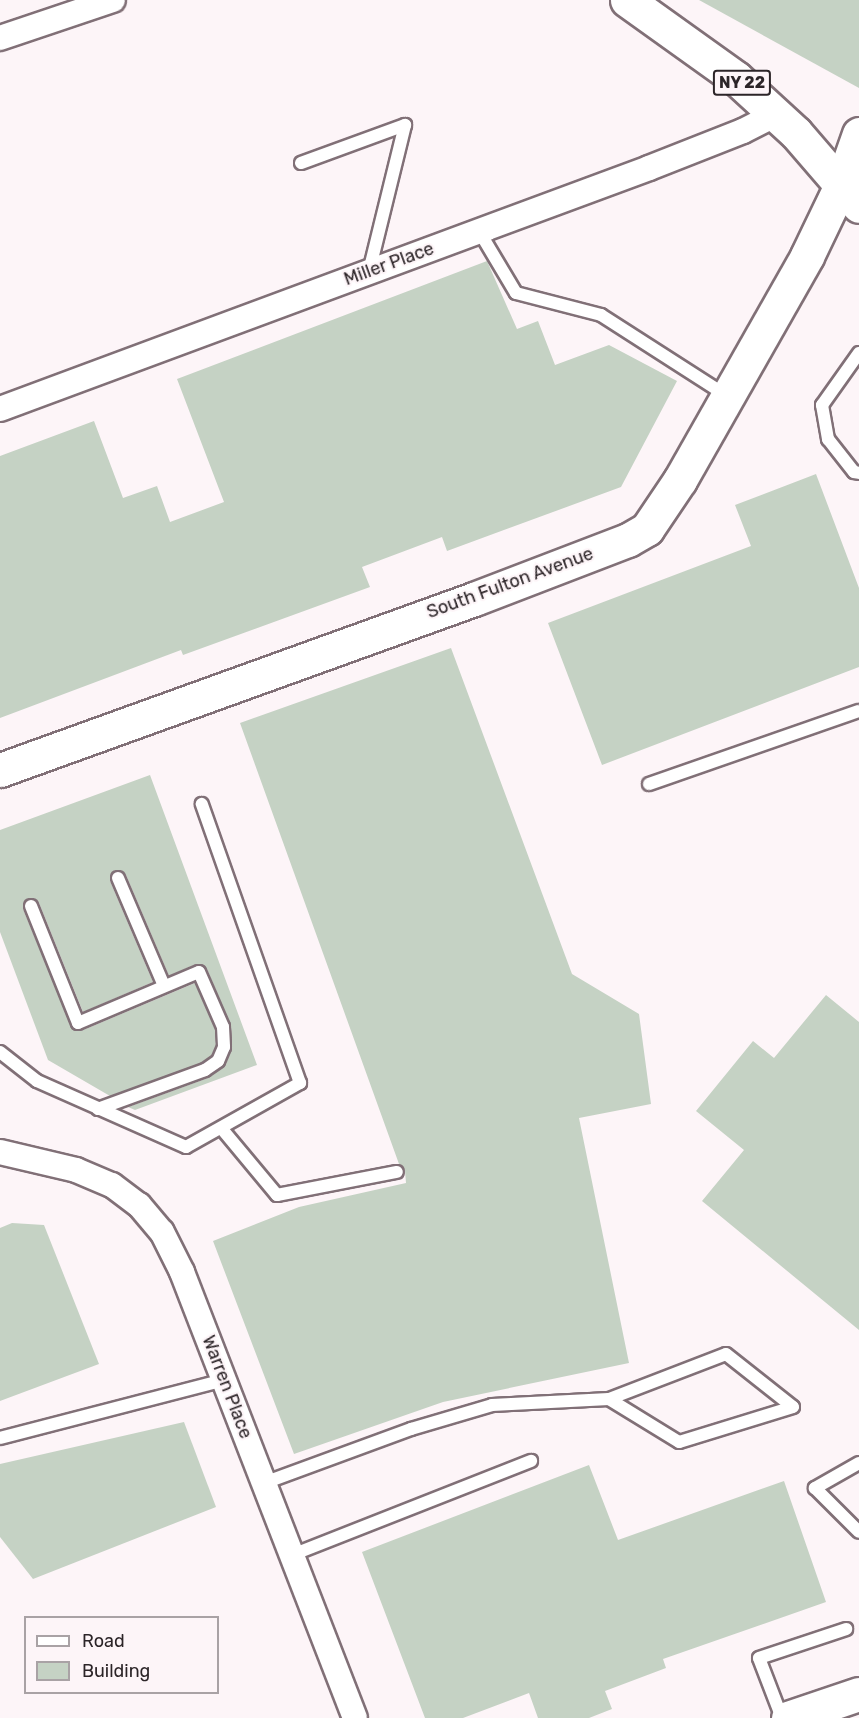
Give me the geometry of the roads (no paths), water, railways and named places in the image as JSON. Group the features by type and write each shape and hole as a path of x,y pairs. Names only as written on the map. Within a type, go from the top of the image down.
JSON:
{"main road":[{"name":"NY 22","path":"627,0 736,78 853,186"},
{"name":"South Fulton Avenue","path":"0,770 628,540 660,515 807,256 853,186 859,134"},
{"path":"788,1718 859,1694"}],"street":[{"path":"0,38 113,0"},
{"name":"Miller Place","path":"0,408 743,131 776,114"},
{"name":"Warren Place","path":"0,1152 76,1170 112,1185 139,1205 162,1232 182,1272 355,1718"}],"lane":[{"path":"301,163 405,125 369,272"},
{"path":"479,231 516,293 601,315 729,396"},
{"path":"859,353 822,405 828,439 854,472 859,473"},
{"path":"649,784 859,711"},
{"path":"0,1052 37,1081 186,1147 222,1129 300,1083 202,804"},
{"path":"118,878 164,986"},
{"path":"31,906 78,1023 199,972 223,1027 224,1047 218,1061 205,1070 98,1109"},
{"path":"222,1129 277,1195 397,1172"},
{"path":"264,1483 411,1429 492,1405 609,1399 726,1354 793,1407 680,1442 609,1399"},
{"path":"0,1438 224,1380"},
{"path":"292,1555 531,1461"},
{"path":"859,1463 815,1488 859,1532"},
{"path":"782,1718 759,1658 846,1629"}]}
